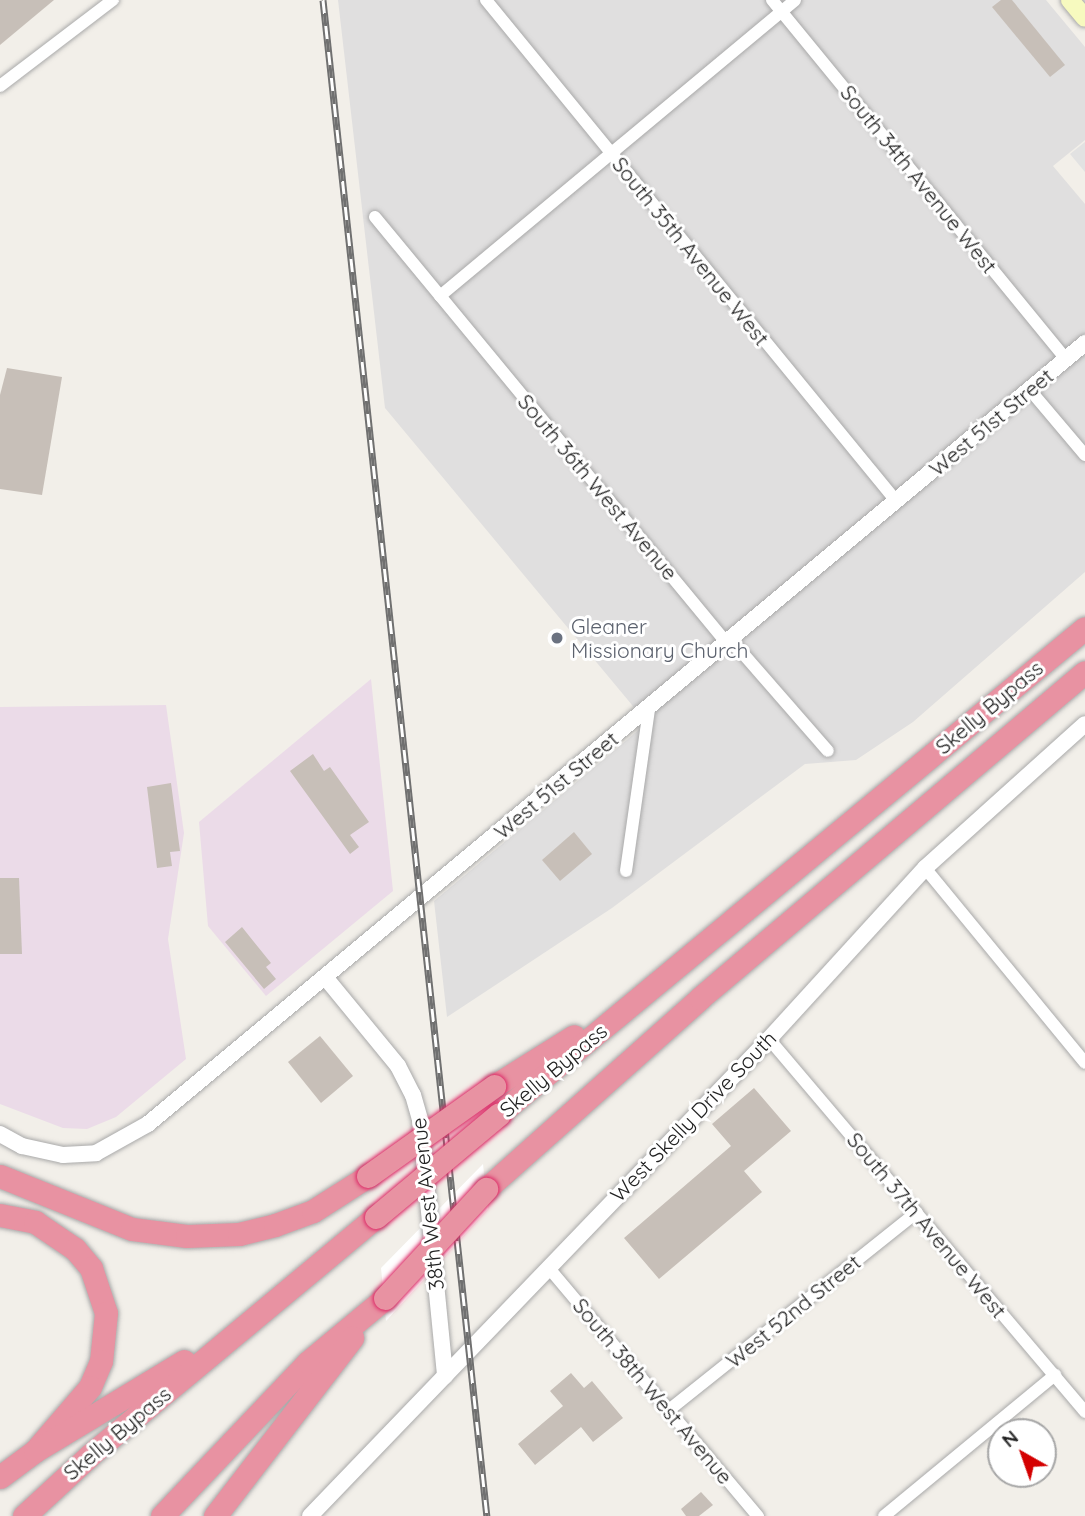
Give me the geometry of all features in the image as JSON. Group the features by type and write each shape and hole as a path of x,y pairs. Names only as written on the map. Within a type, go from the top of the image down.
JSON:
{"highway":[{"path":"1055,653 1085,616"},
{"name":"Skelly Bypass","path":"24,1516 244,1325 1085,628"},
{"name":"Skelly Bypass","path":"215,1516 385,1298 486,1189 700,998 1085,672"},
{"path":"0,1176 132,1228 187,1236 239,1234 275,1225 313,1211 368,1176 494,1086 643,994"},
{"path":"0,1215 34,1222 75,1249 91,1268 106,1313 104,1348 90,1387 35,1451"},
{"path":"162,1516 308,1363 385,1298"},
{"path":"0,1477 35,1451 244,1325"}],"main road":[{"path":"1070,0 1085,18"}],"street":[{"path":"0,86 113,0"},
{"name":"South 35th Avenue West","path":"486,0 896,501"},
{"name":"South 34th Avenue West","path":"772,0 1066,359"},
{"path":"440,296 795,0"},
{"name":"South 36th West Avenue","path":"375,217 725,641 738,649 828,751"},
{"name":"West 51st Street","path":"0,1134 22,1146 62,1155 96,1153 122,1142 649,709 725,641 1085,343"},
{"path":"1030,390 1085,455"},
{"path":"626,871 649,709"},
{"name":"West Skelly Drive South","path":"310,1516 769,1039 925,868 1085,724"},
{"path":"925,868 1085,1063"},
{"name":"38th West Avenue","path":"325,977 398,1066 414,1095 421,1120 445,1376"},
{"name":"South 37th Avenue West","path":"769,1039 1085,1412"},
{"name":"West 52nd Street","path":"669,1410 917,1212"},
{"name":"South 38th West Avenue","path":"548,1267 758,1516"},
{"path":"884,1516 1055,1375"}],"shaded area":[{"path":"338,0 1046,0 1085,47 1085,140 1053,166 1085,204 1085,572 913,722 856,760 805,764 612,908 447,1017 434,901 647,723 385,408"},
{"path":"1085,142 1085,172 1070,154"},
{"path":"371,679 393,891 266,996 208,926 199,822"},
{"path":"166,705 184,833 168,939 186,1059 116,1117 87,1129 63,1128 0,1104 0,707"}],"pier":[{"path":"483,1164 488,1209 386,1321 381,1268"}],"building":[{"path":"0,0 54,0 0,45"},
{"path":"1001,0 1012,0 1065,65 1050,77 992,7"},
{"path":"7,368 62,377 42,495 0,489 0,395"},
{"path":"313,754 324,771 330,767 369,822 350,835 359,847 350,854 290,771"},
{"path":"171,783 180,851 170,852 172,866 157,868 147,787"},
{"path":"574,832 592,854 560,881 542,860"},
{"path":"0,878 19,878 22,954 0,954"},
{"path":"242,927 271,963 266,967 276,979 264,989 225,942"},
{"path":"320,1036 353,1076 321,1103 288,1062"},
{"path":"754,1088 791,1131 744,1171 762,1192 659,1279 624,1238 731,1146 712,1124"},
{"path":"571,1373 584,1388 592,1381 623,1418 593,1442 581,1427 535,1465 518,1444 563,1406 550,1391"},
{"path":"701,1492 713,1505 699,1516 686,1516 681,1509"}],"railway":[{"path":"323,0 487,1516"}],"place":[{"name":"Gleaner Missionary Church","path":"557,638"}]}
